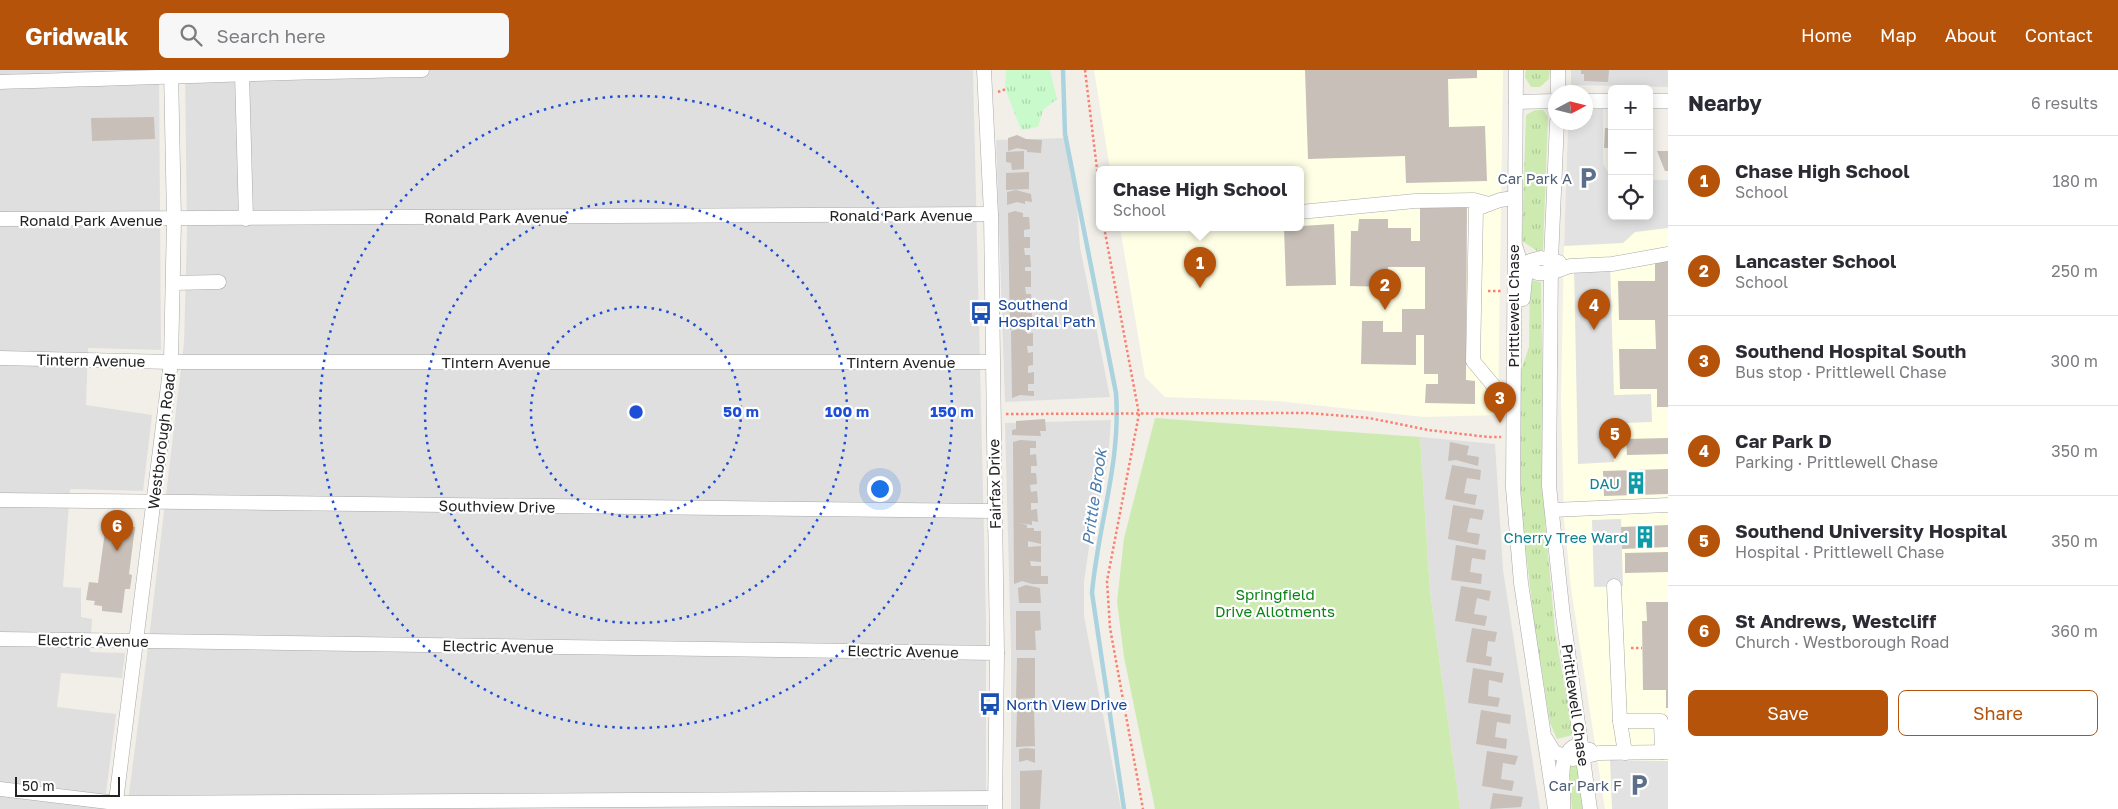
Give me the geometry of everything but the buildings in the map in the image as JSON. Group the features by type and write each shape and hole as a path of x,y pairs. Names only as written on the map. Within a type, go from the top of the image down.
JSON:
{"street":[{"path":"0,82 171,74 422,70"},
{"name":"Fairfax Drive","path":"984,70 992,214 992,362 997,653 995,803"},
{"name":"Prittlewell Chase","path":"1516,70 1513,488 1521,582 1555,809"},
{"path":"1558,70 1558,85"},
{"path":"242,73 246,219"},
{"name":"Westborough Road","path":"116,806 171,362 174,220 171,74"},
{"path":"1516,102 1548,101"},
{"path":"1593,101 1608,101"},
{"path":"1653,101 1668,101"},
{"name":"Prittlewell Chase","path":"1557,130 1551,266 1549,486 1562,616 1584,753 1590,809"},
{"path":"1513,396 1498,391 1473,361 1476,209 1514,198"},
{"path":"1304,212 1415,201 1474,200 1489,204"},
{"name":"Ronald Park Avenue","path":"0,220 992,214"},
{"path":"1514,238 1516,252 1526,268"},
{"path":"1513,368 1522,329 1526,268 1530,261 1541,258 1551,266 1612,264 1668,254"},
{"path":"173,283 219,282"},
{"name":"Tintern Avenue","path":"0,358 171,362 992,362"},
{"name":"Southview Drive","path":"0,500 994,511"},
{"path":"1552,510 1668,505"},
{"path":"1614,586 1620,721 1625,753"},
{"name":"Electric Avenue","path":"0,639 997,653"},
{"path":"1563,809 1564,757 1566,752 1573,747 1584,753 1665,752 1661,721 1620,721"},
{"path":"1546,739 1554,752 1564,757"},
{"path":"0,789 116,806 536,802 995,803"}],"path":[{"path":"1085,70 1097,166"},
{"path":"998,92 1006,89"},
{"path":"1105,231 1139,414 1107,581 1110,628 1143,809"},
{"path":"1475,291 1514,292"},
{"path":"993,414 1308,413 1369,418 1428,430 1488,438 1513,436"}],"shaded area":[{"path":"0,70 159,70 161,350 88,348 86,405 152,415 143,491 70,489 63,587 81,588 81,617 92,619 90,652 125,653 122,678 61,673 57,707 116,714 104,809 0,809"},
{"path":"185,70 973,70 986,619 986,809 127,809 184,343 187,234"},
{"path":"1094,70 1503,70 1498,415 1424,417 1277,401 1165,397 1145,377 1121,231 1304,231 1304,166 1110,166"},
{"path":"1571,70 1668,70 1668,87 1653,87 1653,85 1571,85"},
{"path":"1593,109 1603,109 1603,163 1608,172 1608,220 1653,220 1653,180 1668,180 1668,809 1605,809 1571,588 1564,519 1561,400 1568,130 1593,130"},
{"name":"Car Park A","path":"1593,109 1603,109 1603,163 1608,172 1608,220 1653,220 1653,180 1668,180 1668,228 1635,232 1623,243 1564,246 1568,130 1593,130"},
{"path":"1066,138 1075,178 1080,247 1110,397 1005,402 996,140"},
{"path":"1610,264 1614,395 1651,394 1652,422 1623,423 1624,441 1614,442 1614,462 1578,464 1574,266"},
{"path":"1111,420 1108,461 1090,540 1084,582 1084,616 1121,809 1011,809 1011,649 1005,423"},
{"path":"1420,437 1495,444 1503,570 1540,809 1460,809 1430,591"},
{"path":"1621,519 1623,586 1594,587 1592,520"},
{"name":"Car Park F","path":"1610,760 1668,761 1668,809 1612,809"}],"green space":[{"path":"1006,70 1050,70 1057,99 1043,110 1038,127 1021,130 1005,88"},
{"path":"1526,70 1550,70 1549,79 1540,87 1531,87 1525,77"},
{"path":"1535,110 1543,110 1548,117 1543,250 1537,251 1522,241 1526,115"},
{"path":"1530,280 1541,282 1545,521 1555,631 1573,735 1557,739 1550,723 1534,622 1521,507 1520,373 1529,347"},
{"name":"Springfield Drive Allotments","path":"1155,418 1420,437 1430,591 1460,809 1155,809 1124,657 1117,602 1124,538"},
{"path":"1568,765 1578,766 1584,809 1572,809"}],"waterway":[{"name":"Prittle Brook","path":"1063,70 1065,134 1116,393 1117,419 1115,444 1092,593 1124,809"}],"place":[{"name":"Car Park A","path":"1588,178"},
{"name":"Chase High School","path":"1200,288"},
{"name":"Lancaster School","path":"1385,310"},
{"name":"Southend Hospital Path","path":"981,313"},
{"name":"Car Park D","path":"1594,330"},
{"name":"Southend Hospital South","path":"1500,423"},
{"name":"Southend University Hospital","path":"1615,459"},
{"name":"DAU","path":"1636,483"},
{"name":"Cherry Tree Ward","path":"1645,537"},
{"name":"St Andrews, Westcliff","path":"117,551"},
{"name":"North View Drive","path":"990,704"},
{"name":"Car Park F","path":"1639,785"}]}
